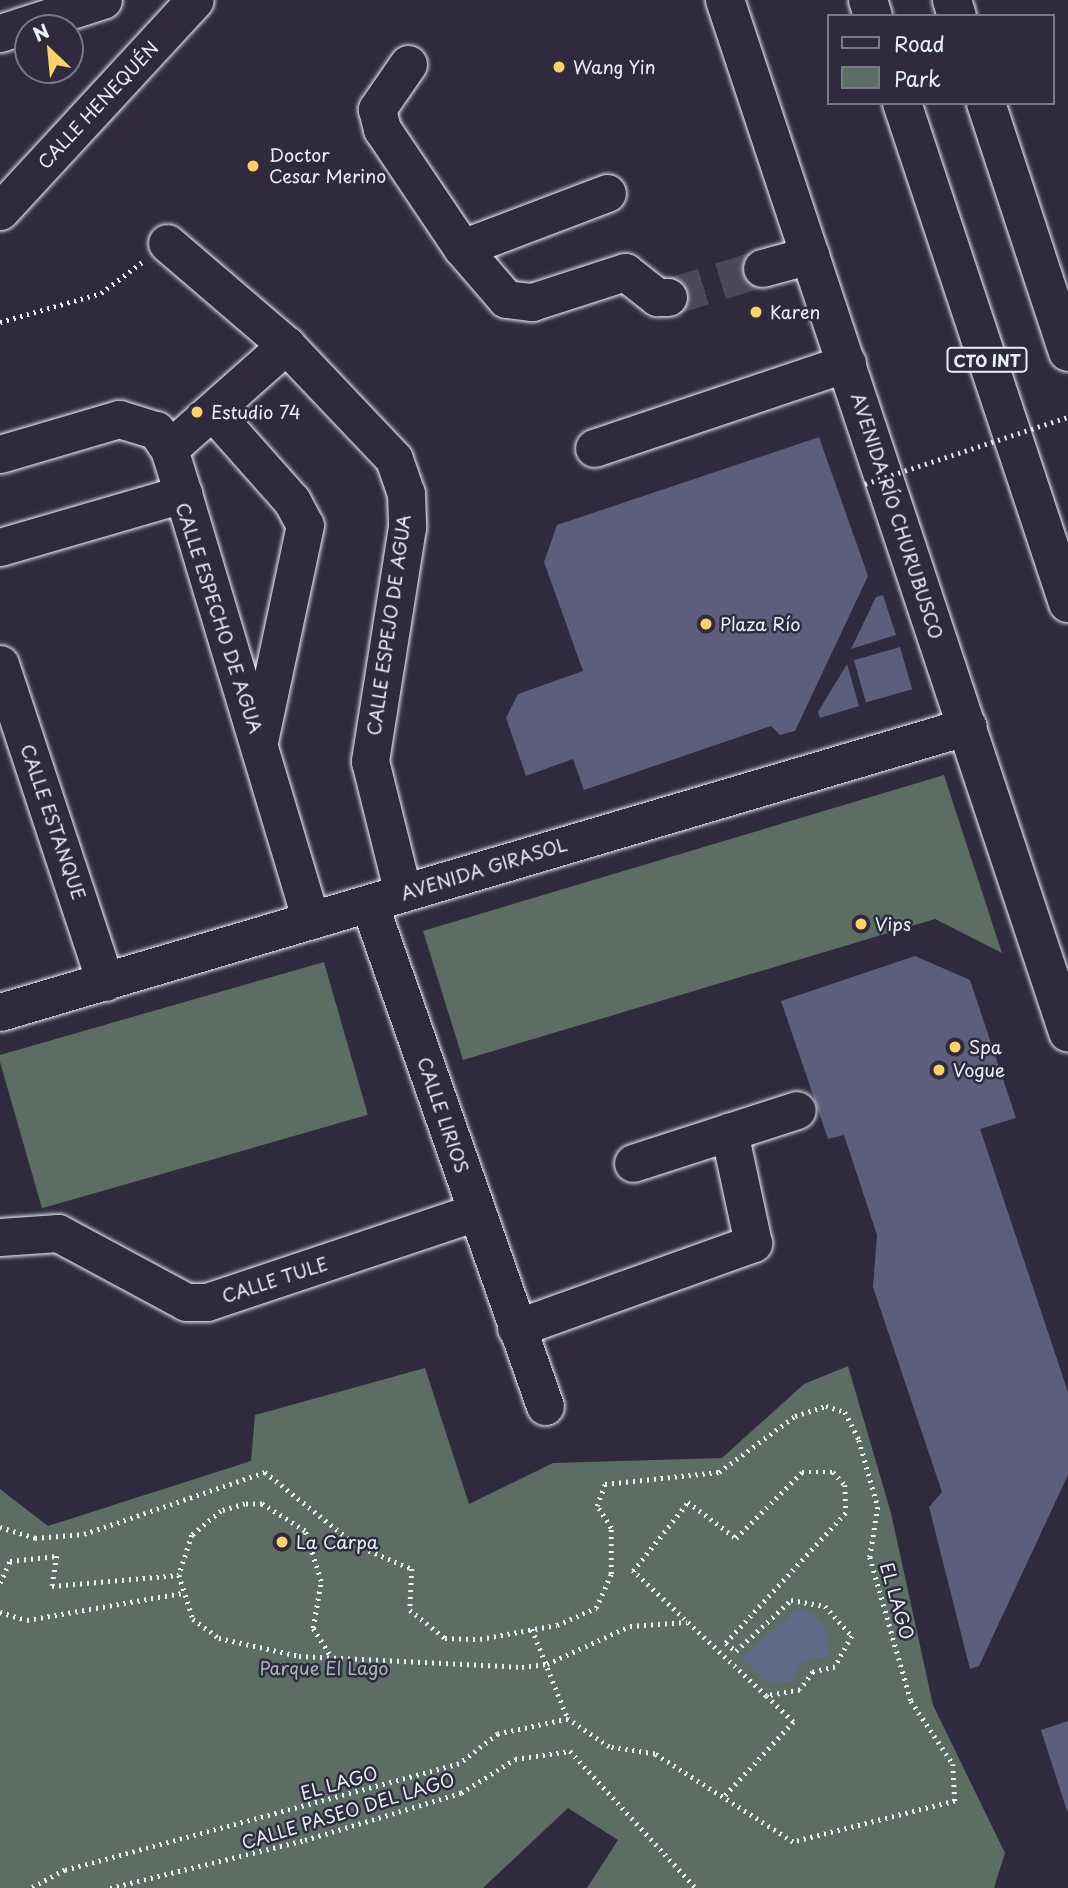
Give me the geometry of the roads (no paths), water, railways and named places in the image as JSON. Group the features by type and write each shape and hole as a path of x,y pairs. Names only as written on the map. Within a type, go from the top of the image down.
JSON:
{"main road":[{"name":"AVENIDA RÍO CHURUBUSCO","path":"725,0 1068,1032"},
{"name":"CTO INT","path":"903,105 1068,603"},
{"path":"987,105 1068,352"}],"street":[{"path":"0,33 103,0"},
{"name":"CALLE HENEQUÉN","path":"0,211 195,0"},
{"path":"408,64 377,109 382,129 462,248 506,299 521,304 625,271 657,297 668,297"},
{"path":"462,248 607,193"},
{"name":"CALLE ESPEJO DE AGUA","path":"167,243 286,345 394,459 407,493 407,527 370,761 386,898"},
{"path":"762,268 810,256"},
{"path":"169,449 286,345"},
{"path":"594,448 846,363"},
{"path":"213,412 292,501 305,525 259,743"},
{"path":"0,454 119,419 156,430 169,449 183,494"},
{"name":"CALLE ESPECHO DE AGUA","path":"0,547 183,494 311,920"},
{"name":"CALLE ESTANQUE","path":"0,664 105,982"},
{"name":"AVENIDA GIRASOL","path":"0,1012 968,726"},
{"name":"CALLE LIRIOS","path":"386,898 476,1212 545,1406"},
{"path":"633,1163 797,1110"},
{"path":"516,1328 753,1243 729,1132"},
{"name":"CALLE TULE","path":"0,1237 58,1233 186,1302 208,1302 476,1212"}],"water":[{"path":"797,1609 815,1615 828,1632 829,1656 802,1662 792,1681 769,1685 742,1658"}],"tunnel":[{"path":"668,297 762,268"}],"place":[{"name":"Wang Yin","path":"559,67"},
{"name":"Doctor Cesar Merino","path":"253,166"},
{"name":"Karen","path":"756,312"},
{"name":"Estudio 74","path":"197,412"},
{"name":"Plaza Río","path":"706,624"},
{"name":"Vips","path":"861,924"},
{"name":"Spa","path":"955,1047"},
{"name":"Vogue","path":"939,1070"},
{"name":"La Carpa","path":"282,1542"}],"park label":[{"name":"Parque El Lago","path":"324,1668"}]}
